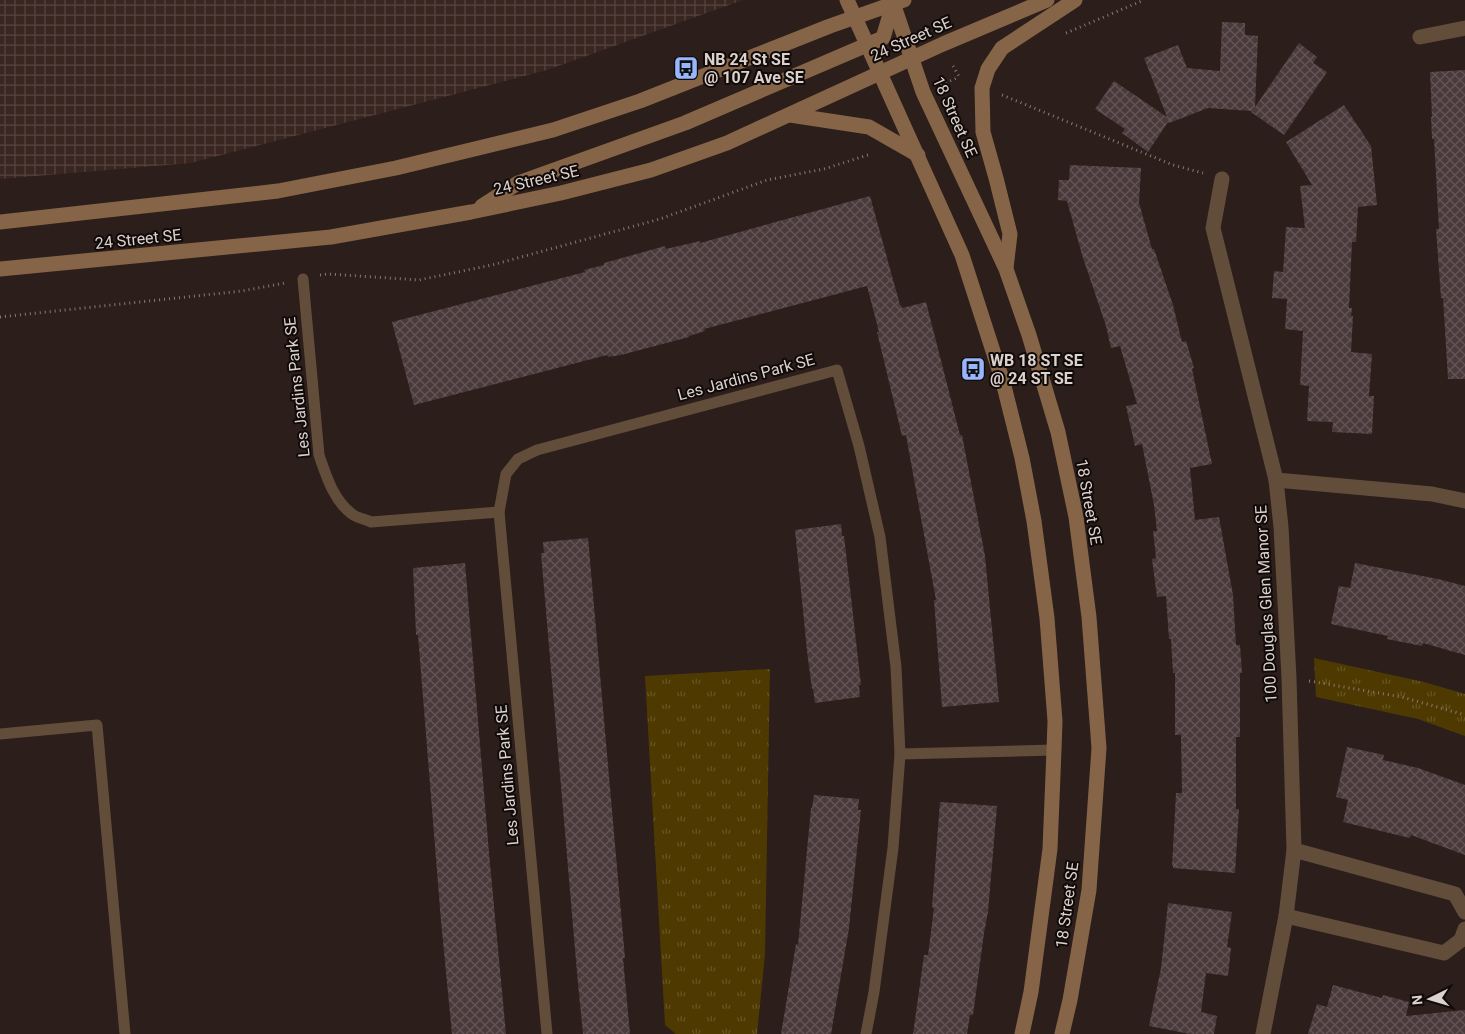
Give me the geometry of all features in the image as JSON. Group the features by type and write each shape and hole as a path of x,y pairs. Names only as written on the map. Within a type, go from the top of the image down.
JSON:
{"main road":[{"name":"18 Street SE","path":"847,0 962,255 1003,382 1022,458 1034,521 1047,618 1055,721 1050,849 1031,992 1022,1034"},
{"name":"24 Street SE","path":"0,269 330,237 471,212 561,193 651,170 727,143 880,72 1048,0"},
{"path":"1006,269 1010,234 983,132 982,88 988,68 1002,48 1074,0"},
{"name":"18 Street SE","path":"896,1 910,59 923,92 1006,269 1029,335 1058,432 1076,517 1089,617 1099,748 1089,890 1070,1000 1062,1034"},
{"name":"24 Street SE","path":"0,222 278,190 396,168 553,130 640,101 896,1"},
{"name":"24 Street SE","path":"471,212 518,184 684,123 868,45 885,36 896,1"},
{"path":"790,115 869,127 918,155"}],"street":[{"path":"1420,37 1465,28"},
{"name":"100 Douglas Glen Manor SE","path":"1222,179 1213,228 1276,480 1281,527 1289,678 1294,850 1286,916 1263,1034"},
{"path":"1276,480 1432,494 1465,501"},
{"path":"1294,850 1455,894 1465,912"},
{"path":"1286,916 1444,954 1461,940 1465,929"}],"lane":[{"name":"Les Jardins Park SE","path":"303,279 319,455 327,478 338,499 353,515 371,522 499,512"},
{"name":"Les Jardins Park SE","path":"547,1034 499,512 506,474 518,459 537,450 837,370 859,446 880,537 896,667 900,754 893,848 874,992 866,1034"},
{"path":"0,734 97,725 125,1034"},
{"path":"900,754 1054,750"}],"path":[{"path":"1065,34 1144,0"},
{"path":"932,88 959,77 953,66"},
{"path":"996,92 1173,165 1222,179"},
{"path":"0,317 242,291 328,274 419,280 492,265 660,219 767,180 824,169 872,154"},
{"path":"1289,678 1402,696 1465,715"}],"shaded area":[{"path":"0,0 743,0 547,70 191,163 0,179"}],"green space":[{"path":"1314,658 1424,682 1465,694 1465,736 1418,719 1316,697"},
{"path":"770,669 765,954 757,1034 676,1034 665,1025 645,676"}],"building":[{"path":"1222,22 1245,23 1245,35 1258,36 1255,107 1299,43 1317,57 1313,63 1327,72 1284,135 1252,111 1208,108 1168,122 1148,152 1122,133 1125,129 1095,109 1114,81 1167,117 1144,58 1178,45 1187,68 1220,71"},
{"path":"1465,70 1465,379 1448,379 1436,229 1439,229 1434,139 1432,139 1430,72"},
{"path":"1344,105 1371,146 1377,205 1358,207 1356,242 1352,242 1349,308 1352,308 1351,316 1353,316 1351,352 1372,354 1369,396 1374,396 1372,434 1332,432 1333,422 1307,421 1309,386 1300,385 1303,331 1285,329 1287,299 1272,298 1274,271 1283,272 1286,227 1305,228 1300,186 1312,185 1286,142"},
{"path":"1070,165 1141,168 1139,203 1152,249 1154,249 1173,305 1182,342 1186,341 1194,368 1192,369 1212,464 1190,468 1195,520 1219,517 1233,595 1236,645 1240,645 1242,673 1240,673 1240,737 1236,737 1236,809 1239,809 1235,873 1173,868 1172,866 1176,793 1182,793 1181,735 1175,735 1175,673 1173,673 1171,639 1169,639 1166,596 1157,597 1152,559 1156,558 1153,531 1157,531 1154,505 1142,444 1135,446 1126,406 1137,404 1120,346 1111,348 1106,326 1083,258 1067,201 1058,200 1059,180 1069,180"},
{"path":"870,196 900,305 902,308 926,302 960,435 962,435 985,556 999,702 942,707 934,600 936,600 906,435 902,436 867,286 704,329 705,331 689,337 621,355 608,357 607,355 414,405 392,322 585,272 584,270 604,265 604,263 665,246 666,249 700,241 700,243"},
{"path":"841,524 861,685 859,685 860,697 815,703 807,651 795,530"},
{"path":"588,538 630,1034 583,1034 541,553 544,553 543,542"},
{"path":"465,563 506,1034 452,1034 418,635 416,635 413,568"},
{"path":"1355,563 1465,586 1465,655 1423,643 1422,646 1387,639 1388,636 1331,624 1339,586 1350,588"},
{"path":"1347,747 1384,755 1383,760 1418,768 1465,785 1465,855 1411,835 1410,838 1343,822 1348,800 1336,797"},
{"path":"814,795 859,799 858,810 861,810 849,928 831,1034 781,1034 796,944 798,945 811,808"},
{"path":"940,802 997,806 988,912 973,1015 970,1015 967,1034 913,1034 924,955 928,955 934,908 932,907"},
{"path":"1168,903 1232,912 1227,947 1231,948 1228,976 1206,973 1201,1012 1217,1016 1214,1034 1190,1034 1149,1026 1161,968"},
{"path":"1333,985 1382,998 1383,995 1409,1002 1406,1016 1465,1010 1465,1034 1308,1034 1317,1004 1327,1007"}],"place":[{"name":"NB 24 St SE @ 107 Ave SE","path":"686,68"},
{"name":"WB 18 ST SE @ 24 ST SE","path":"973,369"}]}
